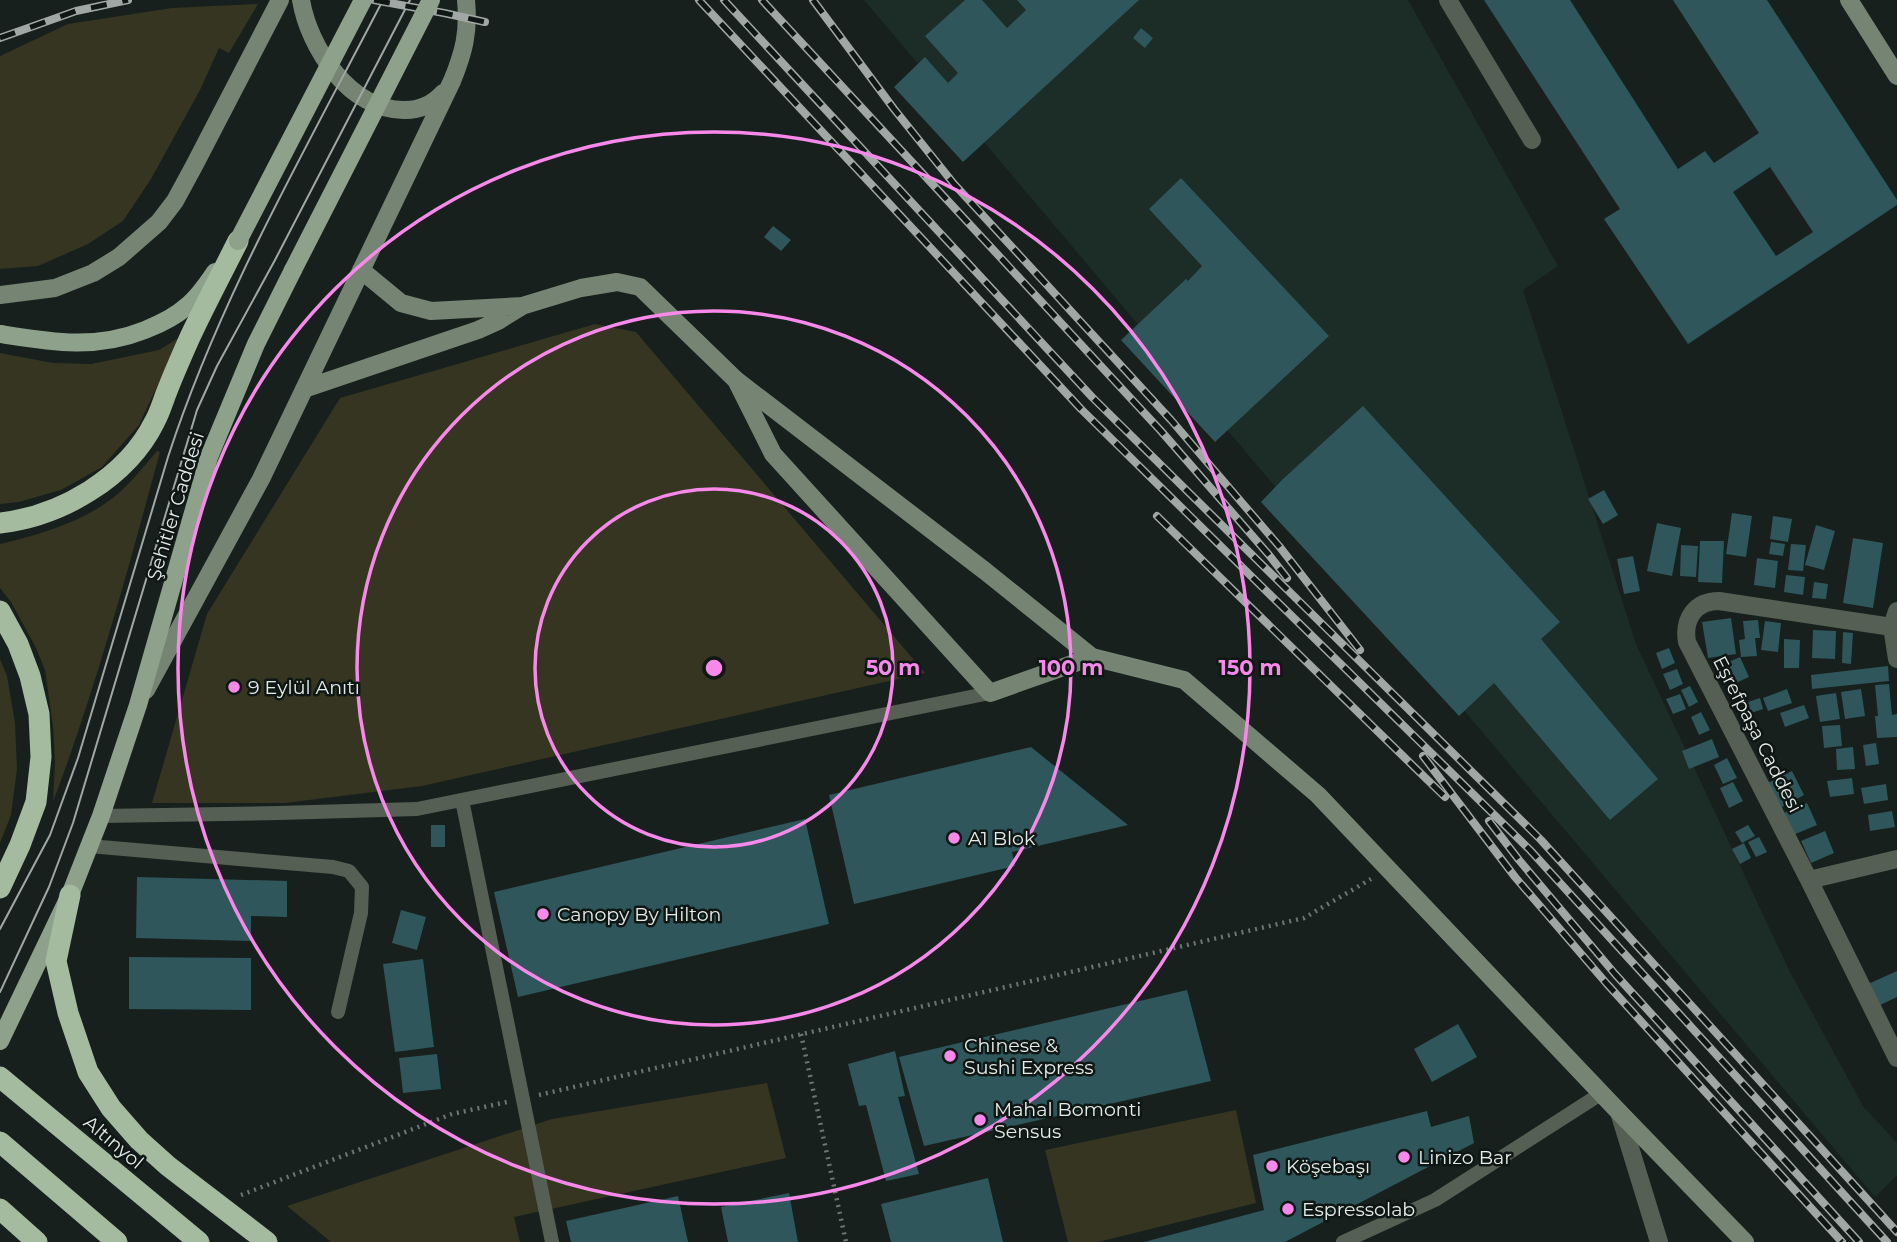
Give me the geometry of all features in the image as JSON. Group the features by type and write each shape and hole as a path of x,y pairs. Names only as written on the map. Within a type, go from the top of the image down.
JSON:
{"highway":[{"path":"0,523 49,512 89,490 114,473 141,444 155,421 199,318 238,242"},
{"path":"0,611 18,644 30,676 39,714 41,757 36,802 0,888"},
{"path":"70,895 56,961 68,1013 88,1072 111,1108 139,1140 168,1166 267,1242"},
{"name":"Altınyol","path":"0,1077 199,1242"},
{"path":"0,1142 117,1242"},
{"path":"0,1209 37,1242"}],"main road":[{"path":"0,334 81,344 107,341 138,333 165,321 188,306 238,242 363,0"},
{"name":"Şehitler Caddesi","path":"0,1041 70,895 101,816 138,705 209,457 256,344 432,0"}],"street":[{"path":"0,295 55,288 93,273 141,240 159,222 176,201 280,0"},
{"path":"301,0 305,19 322,53 349,87 366,99 389,108 412,110 432,103 452,81"},
{"path":"138,705 261,479 452,81 466,40 466,0"},
{"path":"1448,0 1532,140"},
{"path":"1849,0 1897,76"},
{"path":"361,270 401,303 432,311 522,306 581,288 617,282 640,287 737,380 1092,657 1184,680 1318,795 1745,1242"},
{"path":"304,389 478,330 522,306"},
{"path":"737,380 773,454 990,693 1092,657"},
{"name":"Eşrefpaşa Caddesi","path":"1894,619 1710,601 1697,607 1688,618 1685,635 1897,1058"},
{"path":"1894,619 1897,659"},
{"path":"1809,880 1897,859"},
{"path":"1619,1112 1659,1242"}],"lane":[{"path":"101,816 417,809 990,693"},
{"path":"462,800 552,1242"},
{"path":"89,846 333,867 349,871 362,887 361,913 338,1012"},
{"path":"1343,1242 1435,1200 1602,1093"}],"path":[{"path":"217,1203 452,1114 1304,918 1388,869"},
{"path":"801,1034 846,1242"}],"shaded area":[{"path":"864,0 1408,0 1558,266 1523,290 1636,644 1790,972 1863,1106 1897,1143 1897,1175 1875,1197"},
{"path":"258,4 229,53 219,48 200,90 151,179 123,221 88,244 38,266 0,269 0,56 68,24 172,8"},
{"path":"595,324 636,332 925,673 422,786 285,803 152,803 207,614 340,398"},
{"path":"180,337 139,425 102,467 61,490 19,502 0,504 0,353 53,363 91,364 159,350"},
{"path":"157,451 160,452 111,628 53,802 53,726 45,670 11,602 0,588 0,544 48,531 93,511 120,492"},
{"path":"0,659 7,676 15,723 17,769 11,815 0,843"},
{"path":"767,1083 786,1158 514,1217 520,1242 331,1242 287,1206 552,1119"},
{"path":"1236,1110 1256,1203 1098,1242 1068,1242 1045,1150"}],"building":[{"path":"965,0 982,0 1007,28 1026,10 1017,0 1139,0 963,162 894,87 925,57 948,83 958,73 925,36"},
{"path":"1484,0 1570,0 1678,169 1705,151 1714,163 1759,133 1673,0 1767,0 1897,200 1897,205 1688,344 1604,219 1620,209","holes":["1770,167 1813,232 1776,256 1733,192"]},
{"path":"1141,28 1153,38 1145,48 1133,38"},
{"path":"1181,178 1329,336 1215,442 1121,340 1202,266 1149,209"},
{"path":"773,226 791,240 781,251 764,237"},
{"path":"1363,406 1560,622 1541,639 1658,779 1610,820 1494,683 1459,716 1261,502"},
{"path":"1604,490 1618,515 1603,524 1588,499"},
{"path":"1732,513 1752,516 1746,557 1726,554"},
{"path":"1773,516 1792,519 1788,542 1770,539"},
{"path":"1657,523 1681,528 1672,576 1647,571"},
{"path":"1816,525 1835,531 1824,570 1805,565"},
{"path":"1853,538 1883,543 1873,608 1843,603"},
{"path":"1700,541 1724,541 1722,583 1698,582"},
{"path":"1771,542 1785,544 1783,556 1769,554"},
{"path":"1791,544 1806,545 1803,571 1788,570"},
{"path":"1681,545 1698,546 1696,577 1680,576"},
{"path":"1633,556 1640,591 1624,594 1617,559"},
{"path":"1757,558 1778,561 1775,588 1754,585"},
{"path":"1786,575 1805,577 1803,595 1784,592"},
{"path":"1814,582 1828,584 1826,599 1812,598"},
{"path":"1731,618 1736,654 1708,658 1702,622"},
{"path":"1758,620 1760,638 1755,638 1757,656 1741,657 1739,640 1745,639 1743,621"},
{"path":"1765,621 1781,623 1778,652 1761,650"},
{"path":"1813,630 1836,631 1835,659 1812,658"},
{"path":"1843,632 1853,633 1851,664 1842,663"},
{"path":"1784,639 1800,640 1799,668 1784,668"},
{"path":"1669,648 1675,663 1662,669 1656,653"},
{"path":"1740,657 1749,677 1731,685 1722,665"},
{"path":"1888,666 1889,681 1812,689 1811,675"},
{"path":"1677,669 1683,684 1670,690 1663,674"},
{"path":"1889,684 1892,715 1897,714 1897,737 1877,738 1875,685"},
{"path":"1690,686 1698,702 1689,707 1681,690"},
{"path":"1787,689 1792,703 1768,711 1763,698"},
{"path":"1861,689 1865,716 1845,719 1841,692"},
{"path":"1836,693 1840,719 1820,722 1816,696"},
{"path":"1680,694 1686,709 1673,714 1666,699"},
{"path":"1760,698 1763,709 1751,713 1748,702"},
{"path":"1804,705 1809,718 1785,727 1780,713"},
{"path":"1701,712 1710,730 1699,735 1691,717"},
{"path":"1840,725 1842,746 1824,748 1822,726"},
{"path":"1712,739 1719,757 1689,769 1682,751"},
{"path":"1876,743 1879,764 1866,766 1863,745"},
{"name":"A1 Blok","path":"1031,747 1128,825 1012,852 1015,866 854,904 829,795"},
{"path":"1853,747 1855,769 1837,770 1836,749"},
{"path":"1727,758 1737,778 1723,784 1714,765"},
{"path":"1792,771 1804,795 1780,808 1768,783"},
{"path":"1852,778 1854,794 1830,797 1827,781"},
{"path":"1733,782 1743,801 1729,808 1720,788"},
{"path":"1886,784 1888,800 1864,804 1861,788"},
{"path":"1807,803 1817,825 1793,835 1784,813"},
{"path":"1892,811 1895,827 1870,831 1868,815"},
{"path":"805,819 829,924 518,997 494,892"},
{"path":"431,825 445,825 445,847 431,847"},
{"path":"1748,825 1755,836 1742,843 1735,832"},
{"path":"1825,831 1834,853 1811,863 1801,841"},
{"path":"1759,837 1767,852 1756,857 1748,842"},
{"path":"1744,843 1751,858 1740,864 1732,849"},
{"path":"137,877 287,881 287,917 251,916 251,941 136,938"},
{"path":"401,910 426,917 417,950 392,943"},
{"path":"129,957 251,958 251,1010 129,1009"},
{"path":"423,959 434,1047 395,1052 383,964"},
{"path":"1897,971 1897,997 1878,1006 1868,984"},
{"path":"1187,990 1211,1081 924,1146 899,1057"},
{"path":"1458,1024 1477,1057 1432,1082 1414,1049"},
{"path":"895,1051 905,1096 898,1097 919,1174 886,1181 866,1105 859,1106 848,1064"},
{"path":"437,1054 441,1089 403,1093 399,1058"},
{"path":"1427,1111 1431,1127 1469,1116 1474,1143 1285,1242 1144,1242 1264,1210 1253,1155"},
{"path":"988,1178 1003,1242 891,1242 881,1204"},
{"path":"789,1193 798,1242 728,1242 721,1207"},
{"path":"678,1196 688,1242 571,1242 566,1221"}],"tram line":[{"path":"0,929 50,835 78,758 168,457 213,339 266,224 383,0"},
{"path":"0,992 49,887 73,823 197,410 217,366 410,0"}],"railway":[{"path":"0,38 76,11 128,0"},
{"path":"374,0 485,22"},
{"path":"699,0 1081,409 1530,850 1887,1242"},
{"path":"724,0 1092,397 1541,840 1897,1232"},
{"path":"762,0 1161,431 1287,578"},
{"path":"813,0 954,184 1171,420 1279,546 1360,650"},
{"path":"1157,516 1445,797"},
{"path":"1423,756 1515,877 1607,984 1842,1242"},
{"path":"1489,821 1615,974 1859,1242"}],"place":[{"name":"9 Eylül Anıtı","path":"234,687"},
{"name":"A1 Blok","path":"954,838"},
{"name":"Canopy By Hilton","path":"543,914"},
{"name":"Chinese & Sushi Express","path":"950,1056"},
{"name":"Mahal Bomonti Sensus","path":"980,1120"},
{"name":"Linizo Bar","path":"1404,1157"},
{"name":"Köşebaşı","path":"1272,1166"},
{"name":"Espressolab","path":"1288,1209"}]}
